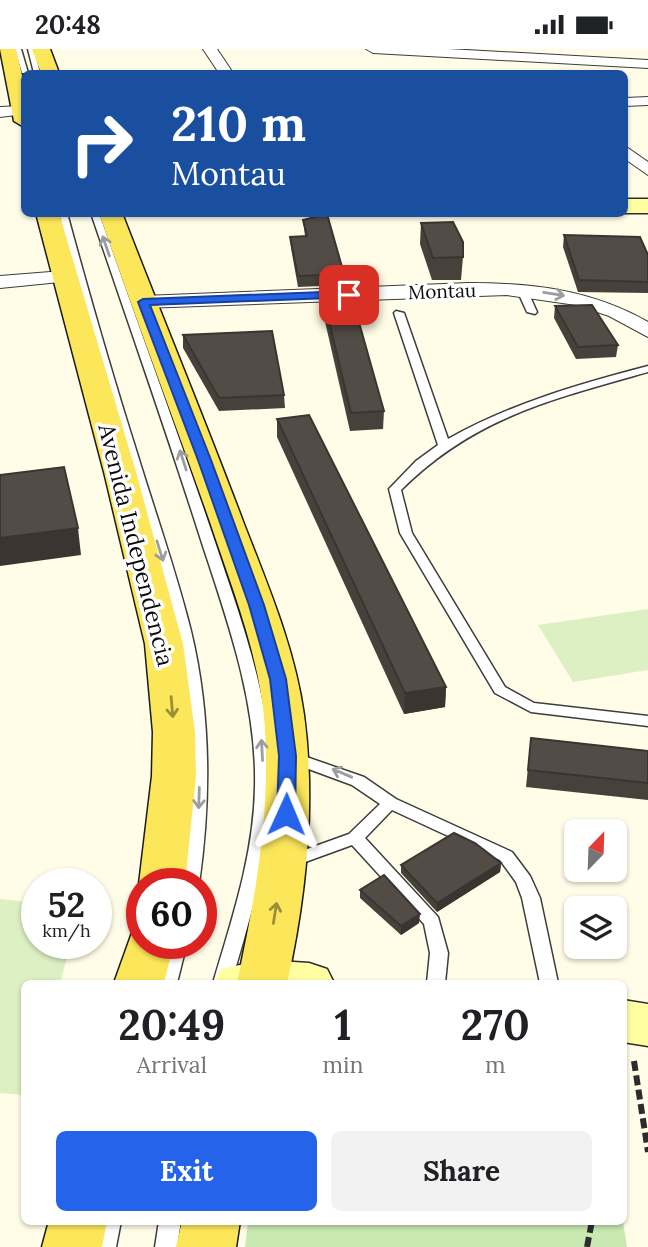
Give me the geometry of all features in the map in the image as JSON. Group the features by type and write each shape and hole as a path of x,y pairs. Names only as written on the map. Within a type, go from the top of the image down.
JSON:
{"main road":[{"path":"7,49 21,107"},
{"path":"41,49 49,70"},
{"path":"628,206 648,206"},
{"name":"Avenida Independencia","path":"48,217 120,472 164,644 171,690 174,754 171,827 165,868"},
{"path":"111,217 256,605 278,679 287,756 282,864 260,980"},
{"path":"140,980 146,959"},
{"path":"72,1247 77,1225"},
{"path":"206,1247 210,1225"}],"street":[{"path":"210,49 224,70"},
{"path":"373,49 648,64"},
{"path":"357,52 371,66"},
{"path":"509,56 526,70"},
{"path":"628,103 648,101"},
{"path":"0,112 21,115"},
{"path":"628,153 648,170"},
{"path":"0,282 63,277"},
{"name":"Montau","path":"143,302 522,291 560,295 601,306 648,331"}],"lane":[{"path":"18,49 24,70"},
{"path":"31,49 36,70"},
{"path":"65,217 98,344 184,630 194,675 201,768 199,814 192,868"},
{"path":"96,217 180,451 248,658 261,721 263,788 253,869 259,980"},
{"path":"522,291 533,312"},
{"path":"399,313 445,448"},
{"path":"648,369 536,401 484,422 412,469 395,489 406,533 500,690 531,707 648,721"},
{"path":"287,756 358,781 390,803 506,856 524,880 531,898 548,980"},
{"path":"282,864 355,838 390,803"},
{"path":"355,838 432,922 436,941 436,980"},
{"path":"169,980 174,959"},
{"path":"105,1247 109,1225"},
{"path":"166,1247 169,1225"}],"path":[{"path":"633,1023 648,1151"},
{"path":"587,1247 591,1225"}],"green space":[{"path":"648,609 648,670 573,682 538,625"},
{"path":"0,899 21,901 21,959 67,959 61,980 21,980 21,1095 0,1093"},
{"path":"248,1225 623,1225 627,1247 245,1247"}],"building":[{"path":"328,217 344,274 298,276 290,237 307,236 303,220"},
{"path":"453,222 463,242 463,257 433,258 421,223"},
{"path":"564,235 640,237 648,255 648,282 579,280"},
{"path":"349,287 384,411 351,413 321,288"},
{"path":"592,305 618,345 578,347 555,306"},
{"path":"272,331 284,395 219,398 183,335"},
{"path":"309,415 446,687 405,693 277,419"},
{"path":"64,467 78,528 0,538 0,475"},
{"path":"531,738 648,751 648,783 528,770"},
{"path":"454,833 475,843 501,863 437,903 401,865"},
{"path":"384,875 420,914 401,926 360,890"}],"route":[{"path":"286,814 287,756 278,679 256,605 143,302 349,295"}]}
